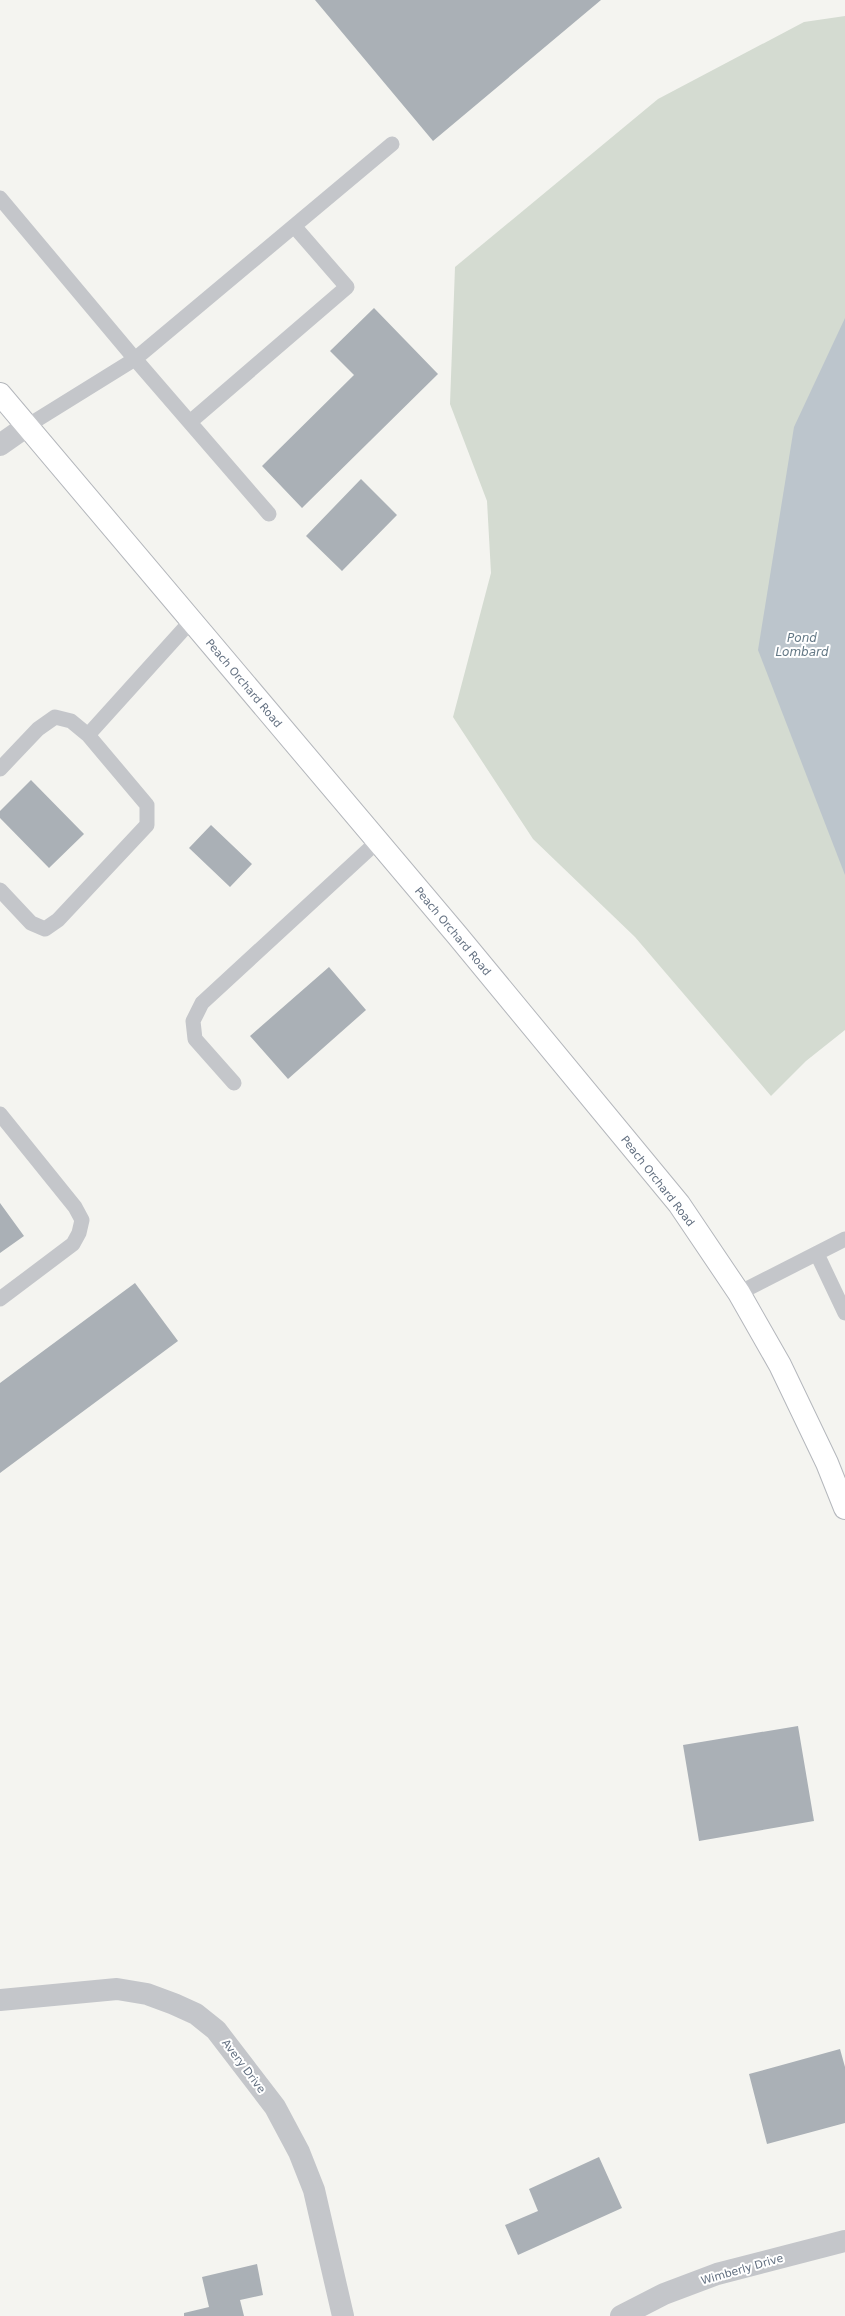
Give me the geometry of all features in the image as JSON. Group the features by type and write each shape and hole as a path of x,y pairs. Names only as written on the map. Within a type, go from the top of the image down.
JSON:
{"main road":[{"name":"Peach Orchard Road","path":"0,394 457,935 679,1204 739,1293 780,1365 843,1496"}],"street":[{"path":"0,445 27,426"},
{"name":"Avery Drive","path":"0,2000 117,1989 147,1994 174,2004 196,2014 216,2030 276,2108 299,2152 314,2190 343,2316"},
{"name":"Wimberly Drive","path":"621,2316 664,2294 717,2274 845,2241"}],"lane":[{"path":"27,426 134,359 392,144"},
{"path":"0,198 134,359 268,514"},
{"path":"190,422 347,287 294,226"},
{"path":"88,735 191,621"},
{"path":"0,769 38,729 55,717 71,721 88,735 147,805 147,825 58,920 46,929 31,923 0,890"},
{"path":"234,1083 195,1039 193,1021 202,1003 378,841"},
{"path":"0,1114 75,1207 82,1220 79,1232 73,1244 0,1299"},
{"path":"739,1293 845,1239"},
{"path":"817,1254 845,1313"}],"shaded area":[{"path":"845,16 845,1030 806,1061 771,1096 635,937 533,839 453,717 491,573 487,501 450,404 455,267 658,99 804,22"}],"water":[{"name":"Pond Lombard","path":"845,318 845,875 758,650 794,427"}],"building":[{"path":"315,0 601,0 433,141"},
{"path":"374,308 438,374 302,508 262,466 354,375 330,351"},
{"path":"361,479 397,515 342,571 306,536"},
{"path":"31,780 84,834 49,868 0,818 0,811"},
{"path":"211,825 252,864 230,887 189,848"},
{"path":"329,967 366,1010 288,1079 250,1036"},
{"path":"0,1203 24,1236 0,1253"},
{"path":"135,1283 178,1341 0,1473 0,1383"},
{"path":"798,1726 814,1821 699,1841 683,1745"},
{"path":"840,2049 845,2067 845,2123 767,2144 749,2074"},
{"path":"599,2157 622,2208 518,2255 505,2225 538,2211 529,2189"},
{"path":"257,2264 263,2295 240,2300 244,2316 184,2316 184,2313 209,2307 202,2277"}]}
